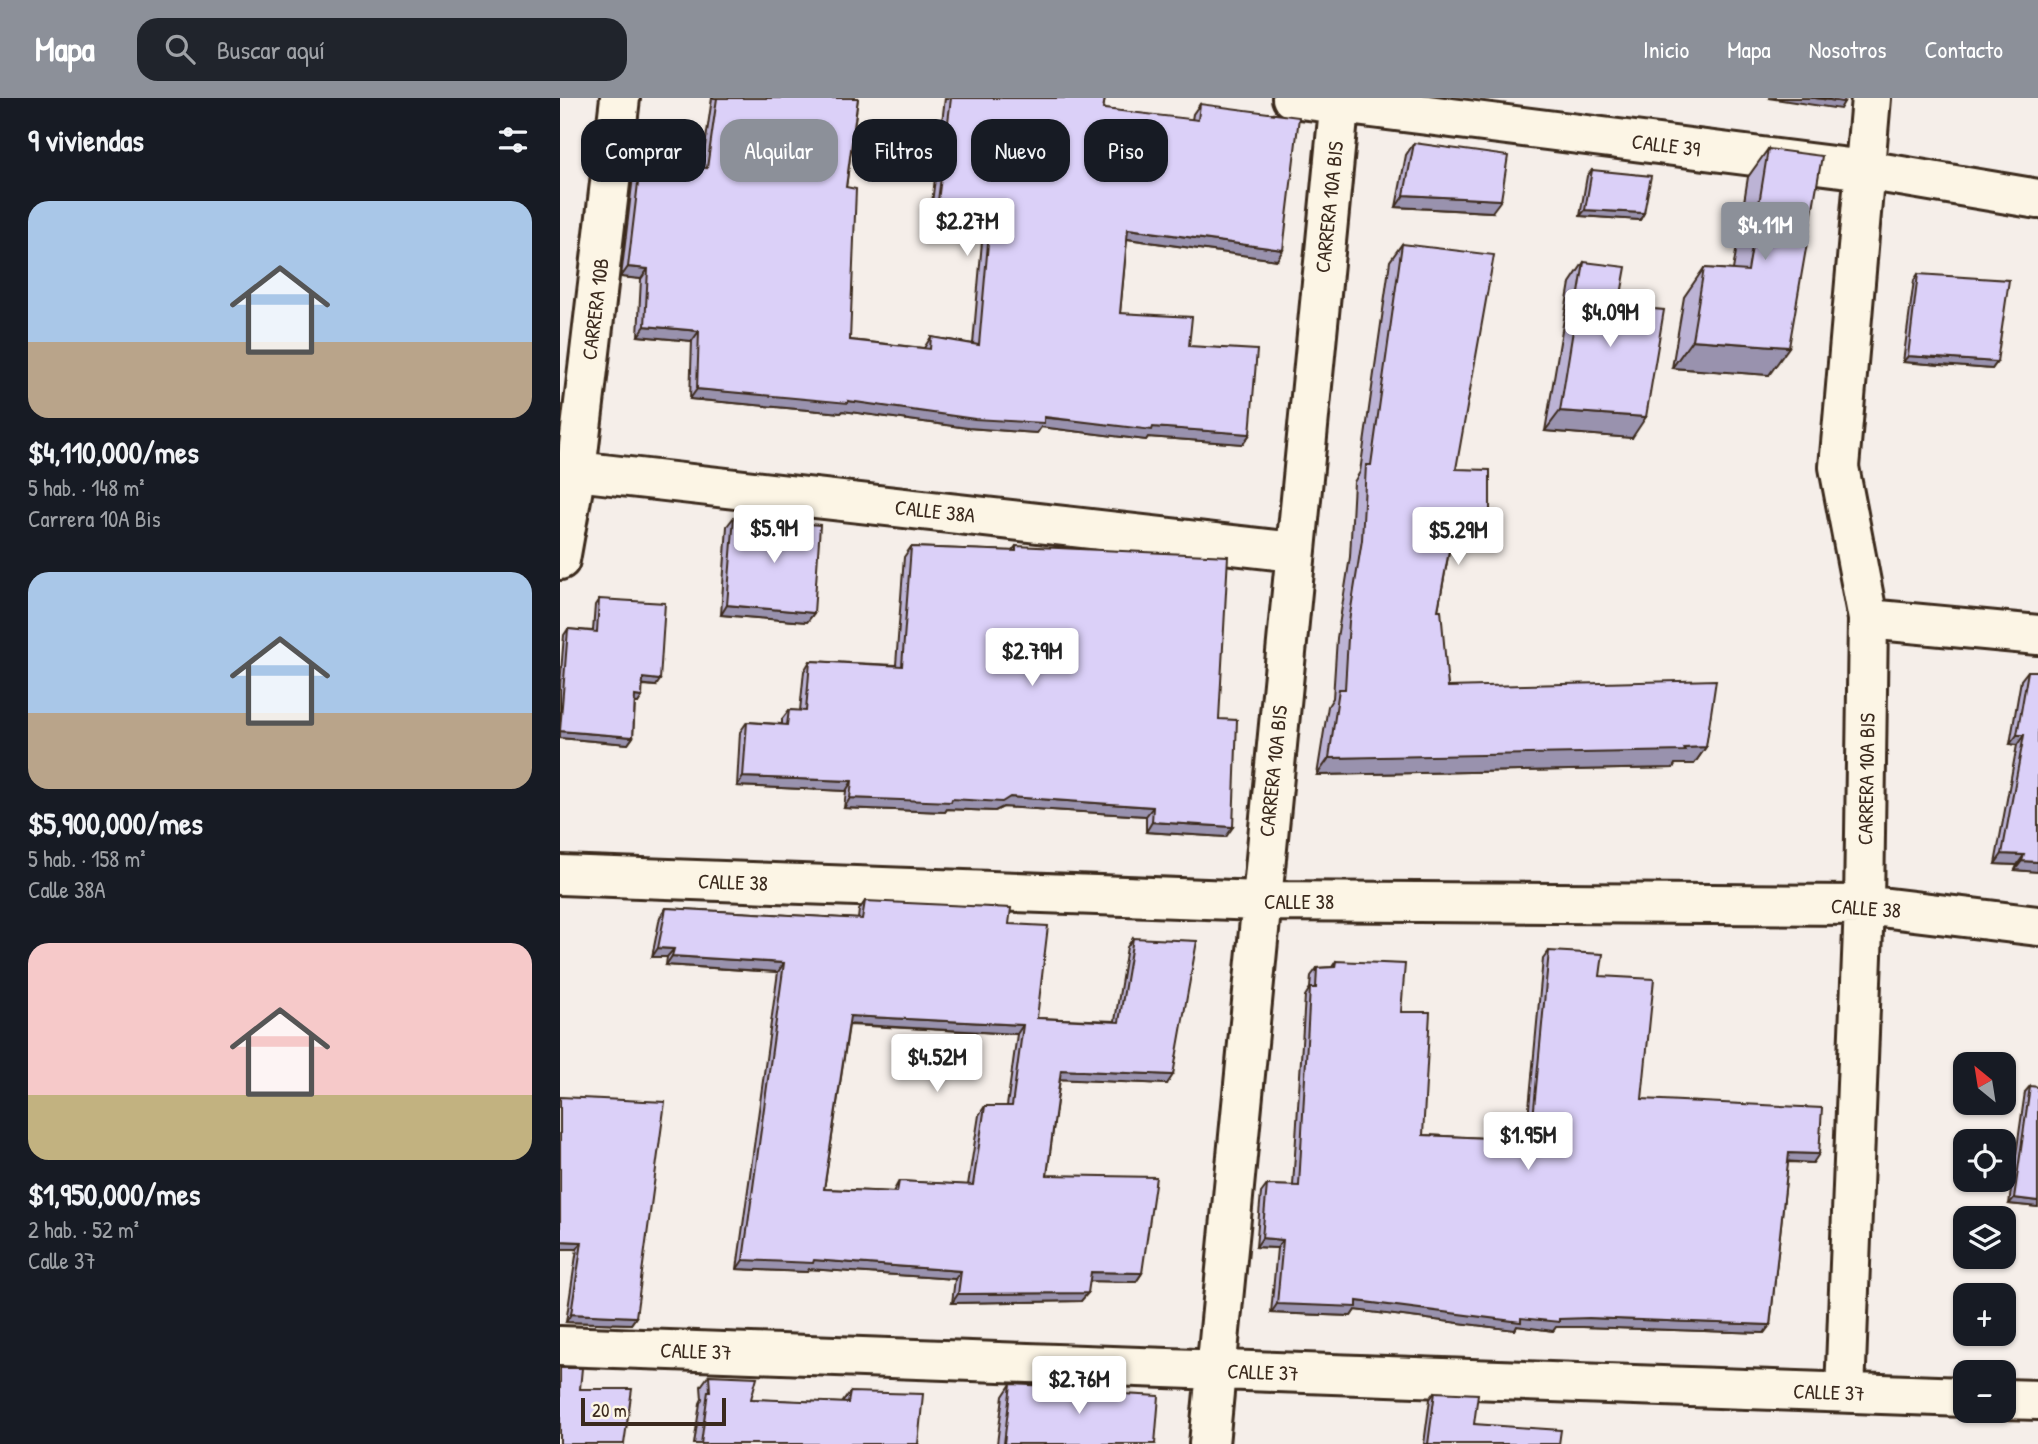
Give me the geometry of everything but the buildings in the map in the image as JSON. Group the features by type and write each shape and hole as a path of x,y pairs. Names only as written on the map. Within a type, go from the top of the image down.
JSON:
{"street":[{"name":"CARRERA 10B","path":"560,560 576,471 620,98"},
{"name":"CALLE 39","path":"1292,98 1340,101 1865,170 2038,199"},
{"name":"CARRERA 10A BIS","path":"1845,1392 1864,905 1868,620 1839,467 1871,98"},
{"name":"CARRERA 10A BIS","path":"1209,1444 1340,101"},
{"name":"CALLE 38A","path":"576,471 1295,552"},
{"path":"1868,620 2038,635"},
{"name":"CALLE 38","path":"560,875 1260,901 1864,905 2038,926"},
{"name":"CALLE 37","path":"560,1346 1953,1396"},
{"path":"2016,1399 2038,1400"}]}
